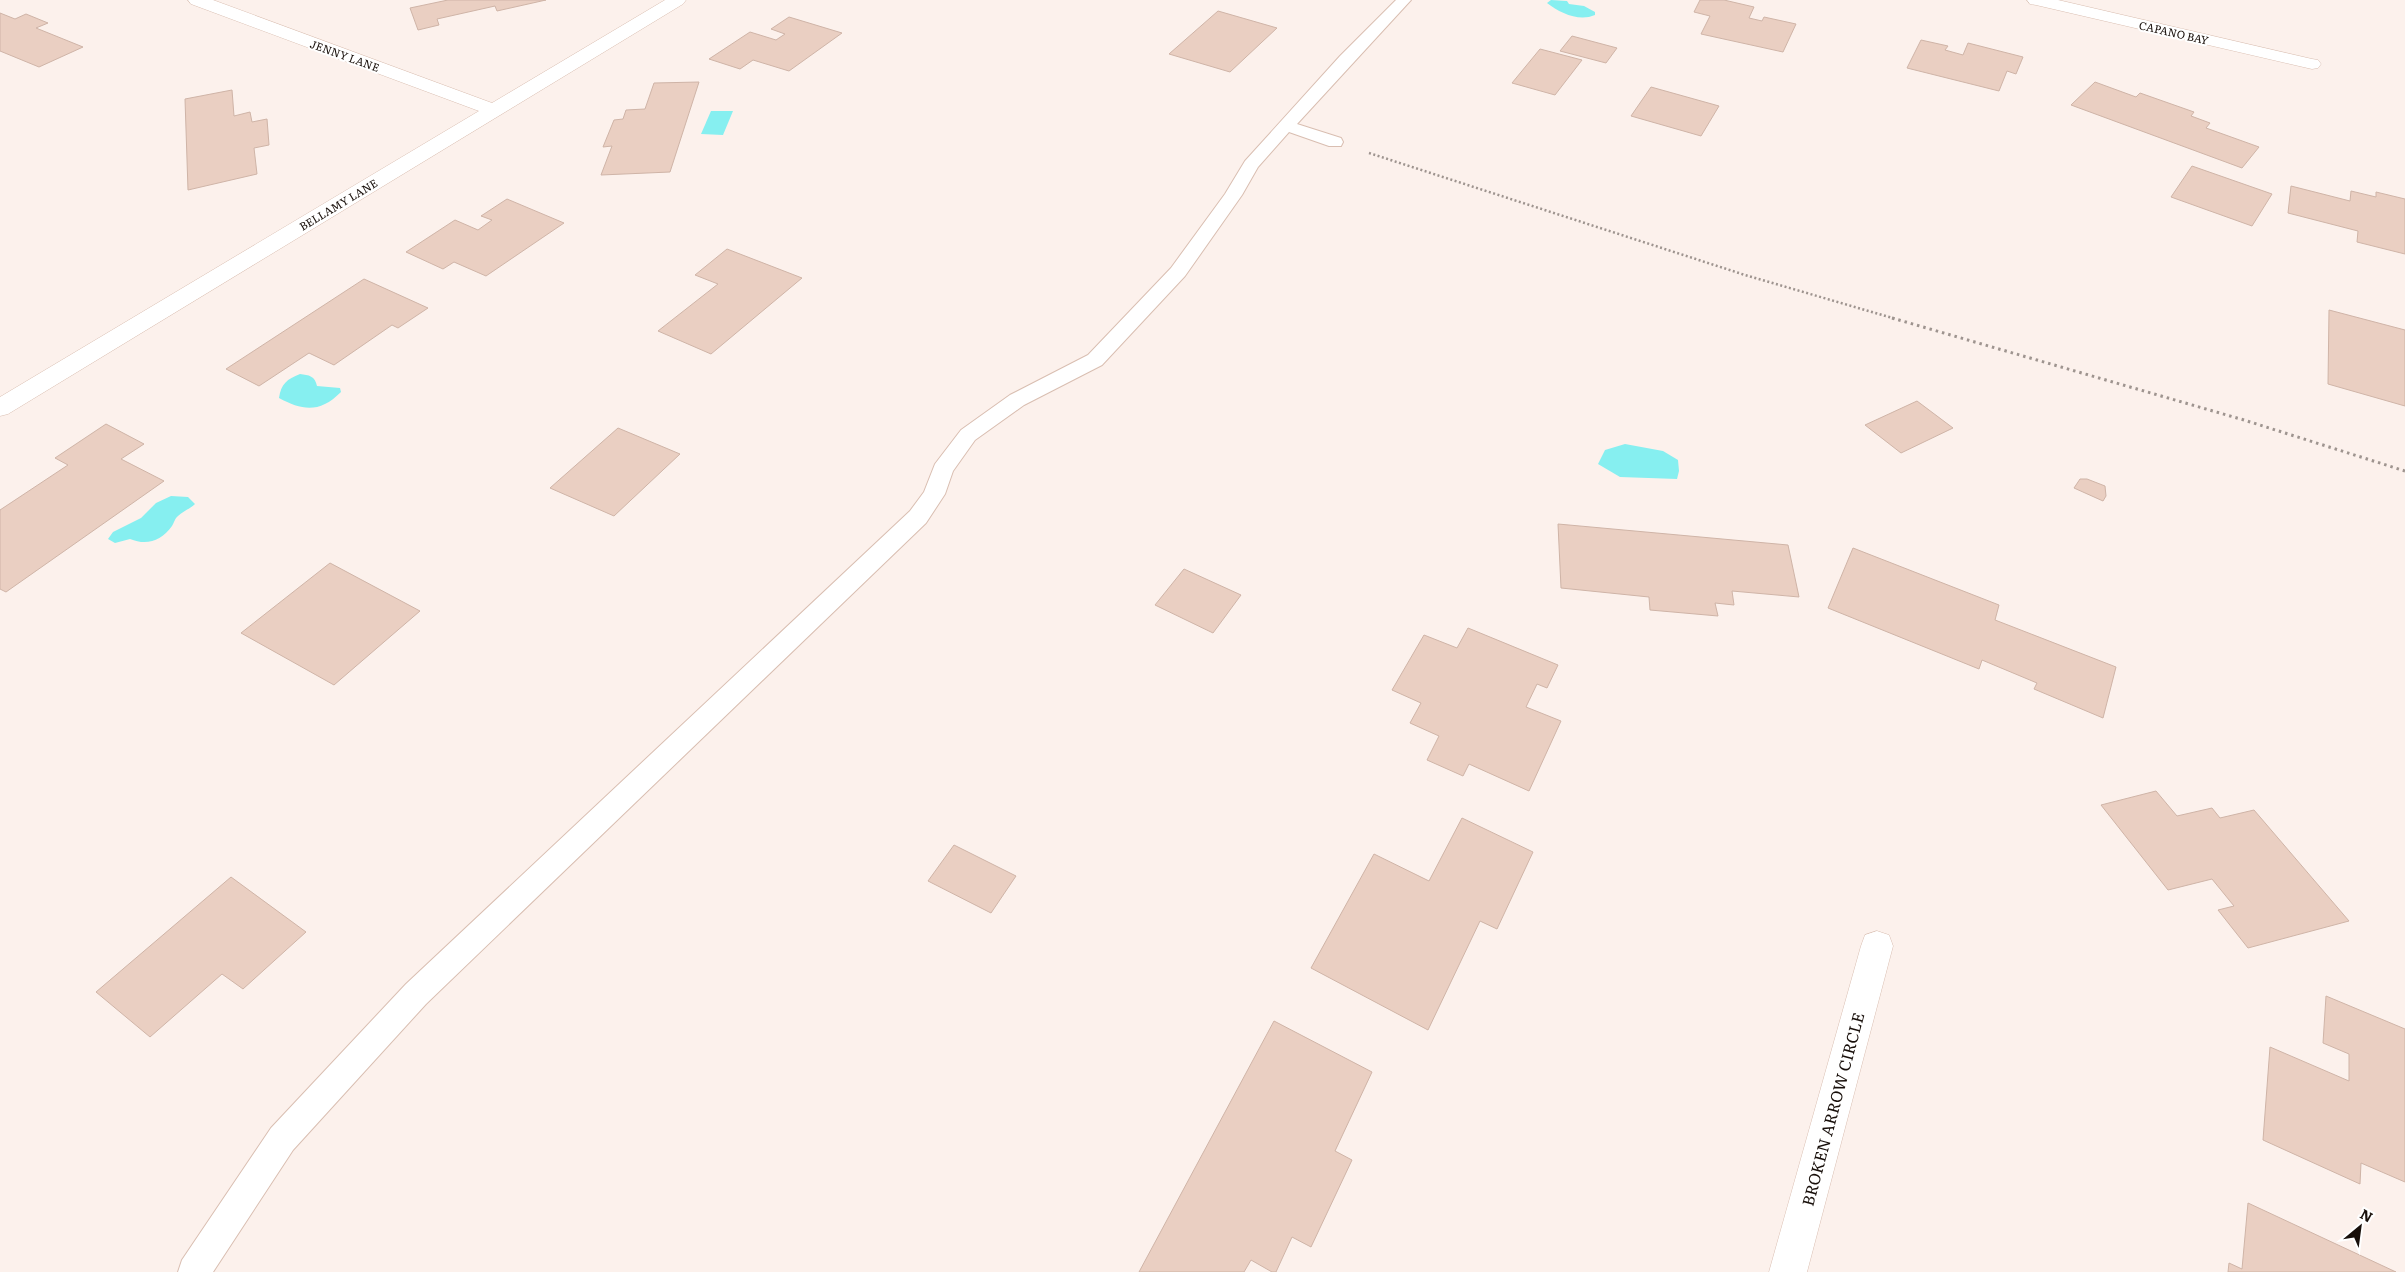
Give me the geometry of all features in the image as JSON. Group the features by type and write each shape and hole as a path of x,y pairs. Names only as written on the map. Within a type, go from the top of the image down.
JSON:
{"street":[{"name":"JENNY LANE","path":"197,0 493,110"},
{"name":"BELLAMY LANE","path":"0,408 677,0"},
{"name":"CAPANO BAY","path":"2036,0 2312,64"},
{"name":"BROKEN ARROW CIRCLE","path":"1788,1272 1877,946"}],"lane":[{"path":"194,1272 282,1139 416,994 918,517 934,494 943,469 968,435 1017,400 1096,360 1178,272 1234,195 1251,165 1404,0"},
{"path":"1286,126 1335,142"}],"path":[{"path":"1335,142 1745,275 2244,420 2405,471"}],"water":[{"path":"1551,0 1567,1 1569,4 1584,6 1595,12 1595,15 1576,17 1570,15 1547,3"},
{"path":"711,111 733,111 723,135 701,134"},
{"path":"300,374 311,377 315,380 317,386 340,388 341,392 326,404 311,408 296,406 279,398 285,383"},
{"path":"1625,444 1663,451 1678,460 1679,471 1677,479 1620,477 1598,464 1605,450"},
{"path":"171,496 188,497 195,504 177,517 168,531 158,539 142,542 130,539 115,543 108,539 113,532 141,518 156,503"}],"building":[{"path":"448,0 546,0 497,11 495,6 437,19 439,25 418,30 410,8"},
{"path":"1700,0 1724,0 1754,7 1749,18 1762,21 1764,17 1796,24 1783,52 1701,34 1710,16 1694,12"},
{"path":"1218,11 1277,28 1230,72 1169,54"},
{"path":"0,13 15,19 26,14 48,23 36,28 83,47 39,67 0,51"},
{"path":"789,17 842,33 789,71 753,60 740,69 709,59 750,32 776,40 785,34 771,29"},
{"path":"1572,36 1617,48 1606,63 1560,51"},
{"path":"1921,40 1948,46 1945,50 1963,55 1968,43 2023,57 2016,74 2007,71 1999,91 1907,68"},
{"path":"1540,49 1582,60 1555,95 1512,83"},
{"path":"699,82 670,172 601,175 612,146 603,147 614,120 623,119 626,110 645,109 654,83"},
{"path":"2095,82 2136,97 2140,93 2194,112 2191,116 2210,123 2206,128 2259,147 2242,168 2071,105"},
{"path":"1651,87 1719,106 1701,136 1631,116"},
{"path":"232,90 234,116 250,112 252,122 267,119 269,145 254,148 257,174 188,190 185,99"},
{"path":"2192,166 2272,194 2252,226 2171,197"},
{"path":"2291,186 2350,201 2351,191 2376,197 2376,192 2405,199 2405,254 2357,242 2358,231 2288,213"},
{"path":"507,199 564,223 486,276 454,262 443,269 406,252 455,220 478,230 492,220 481,216"},
{"path":"727,249 802,278 711,354 658,331 718,284 695,275"},
{"path":"364,279 428,308 398,328 392,325 334,365 309,353 259,386 226,369"},
{"path":"2329,310 2405,330 2405,406 2328,384"},
{"path":"1917,401 1953,428 1901,453 1865,425"},
{"path":"106,424 144,444 121,459 164,481 6,592 0,589 0,510 68,465 55,458"},
{"path":"618,428 680,454 614,516 550,488"},
{"path":"2080,479 2087,479 2105,486 2106,496 2103,501 2074,488"},
{"path":"1558,524 1788,545 1799,597 1732,591 1734,605 1715,603 1718,616 1650,610 1649,597 1561,588"},
{"path":"1853,548 1999,605 1995,620 2116,667 2103,718 2034,689 2037,683 1982,660 1979,669 1828,608"},
{"path":"330,563 420,611 334,685 241,633"},
{"path":"1184,569 1241,595 1213,633 1155,605"},
{"path":"1468,628 1558,665 1547,688 1537,684 1526,707 1561,721 1529,791 1469,764 1463,776 1427,760 1439,736 1410,723 1421,703 1392,690 1424,635 1457,648"},
{"path":"2156,791 2177,816 2212,808 2220,818 2254,810 2349,921 2248,948 2218,910 2234,906 2212,879 2168,890 2101,805"},
{"path":"1462,818 1533,852 1497,929 1480,921 1428,1030 1311,968 1374,854 1429,881"},
{"path":"954,845 1016,876 991,913 928,881"},
{"path":"231,877 306,932 243,989 222,974 150,1037 96,992"},
{"path":"2326,996 2405,1029 2405,1182 2361,1163 2360,1184 2263,1140 2270,1047 2349,1081 2349,1054 2323,1043"},
{"path":"1274,1021 1372,1072 1335,1151 1352,1160 1311,1247 1292,1237 1276,1272 1272,1272 1251,1260 1244,1272 1139,1272"},
{"path":"2248,1203 2396,1272 2228,1272 2229,1263 2242,1269"}]}
